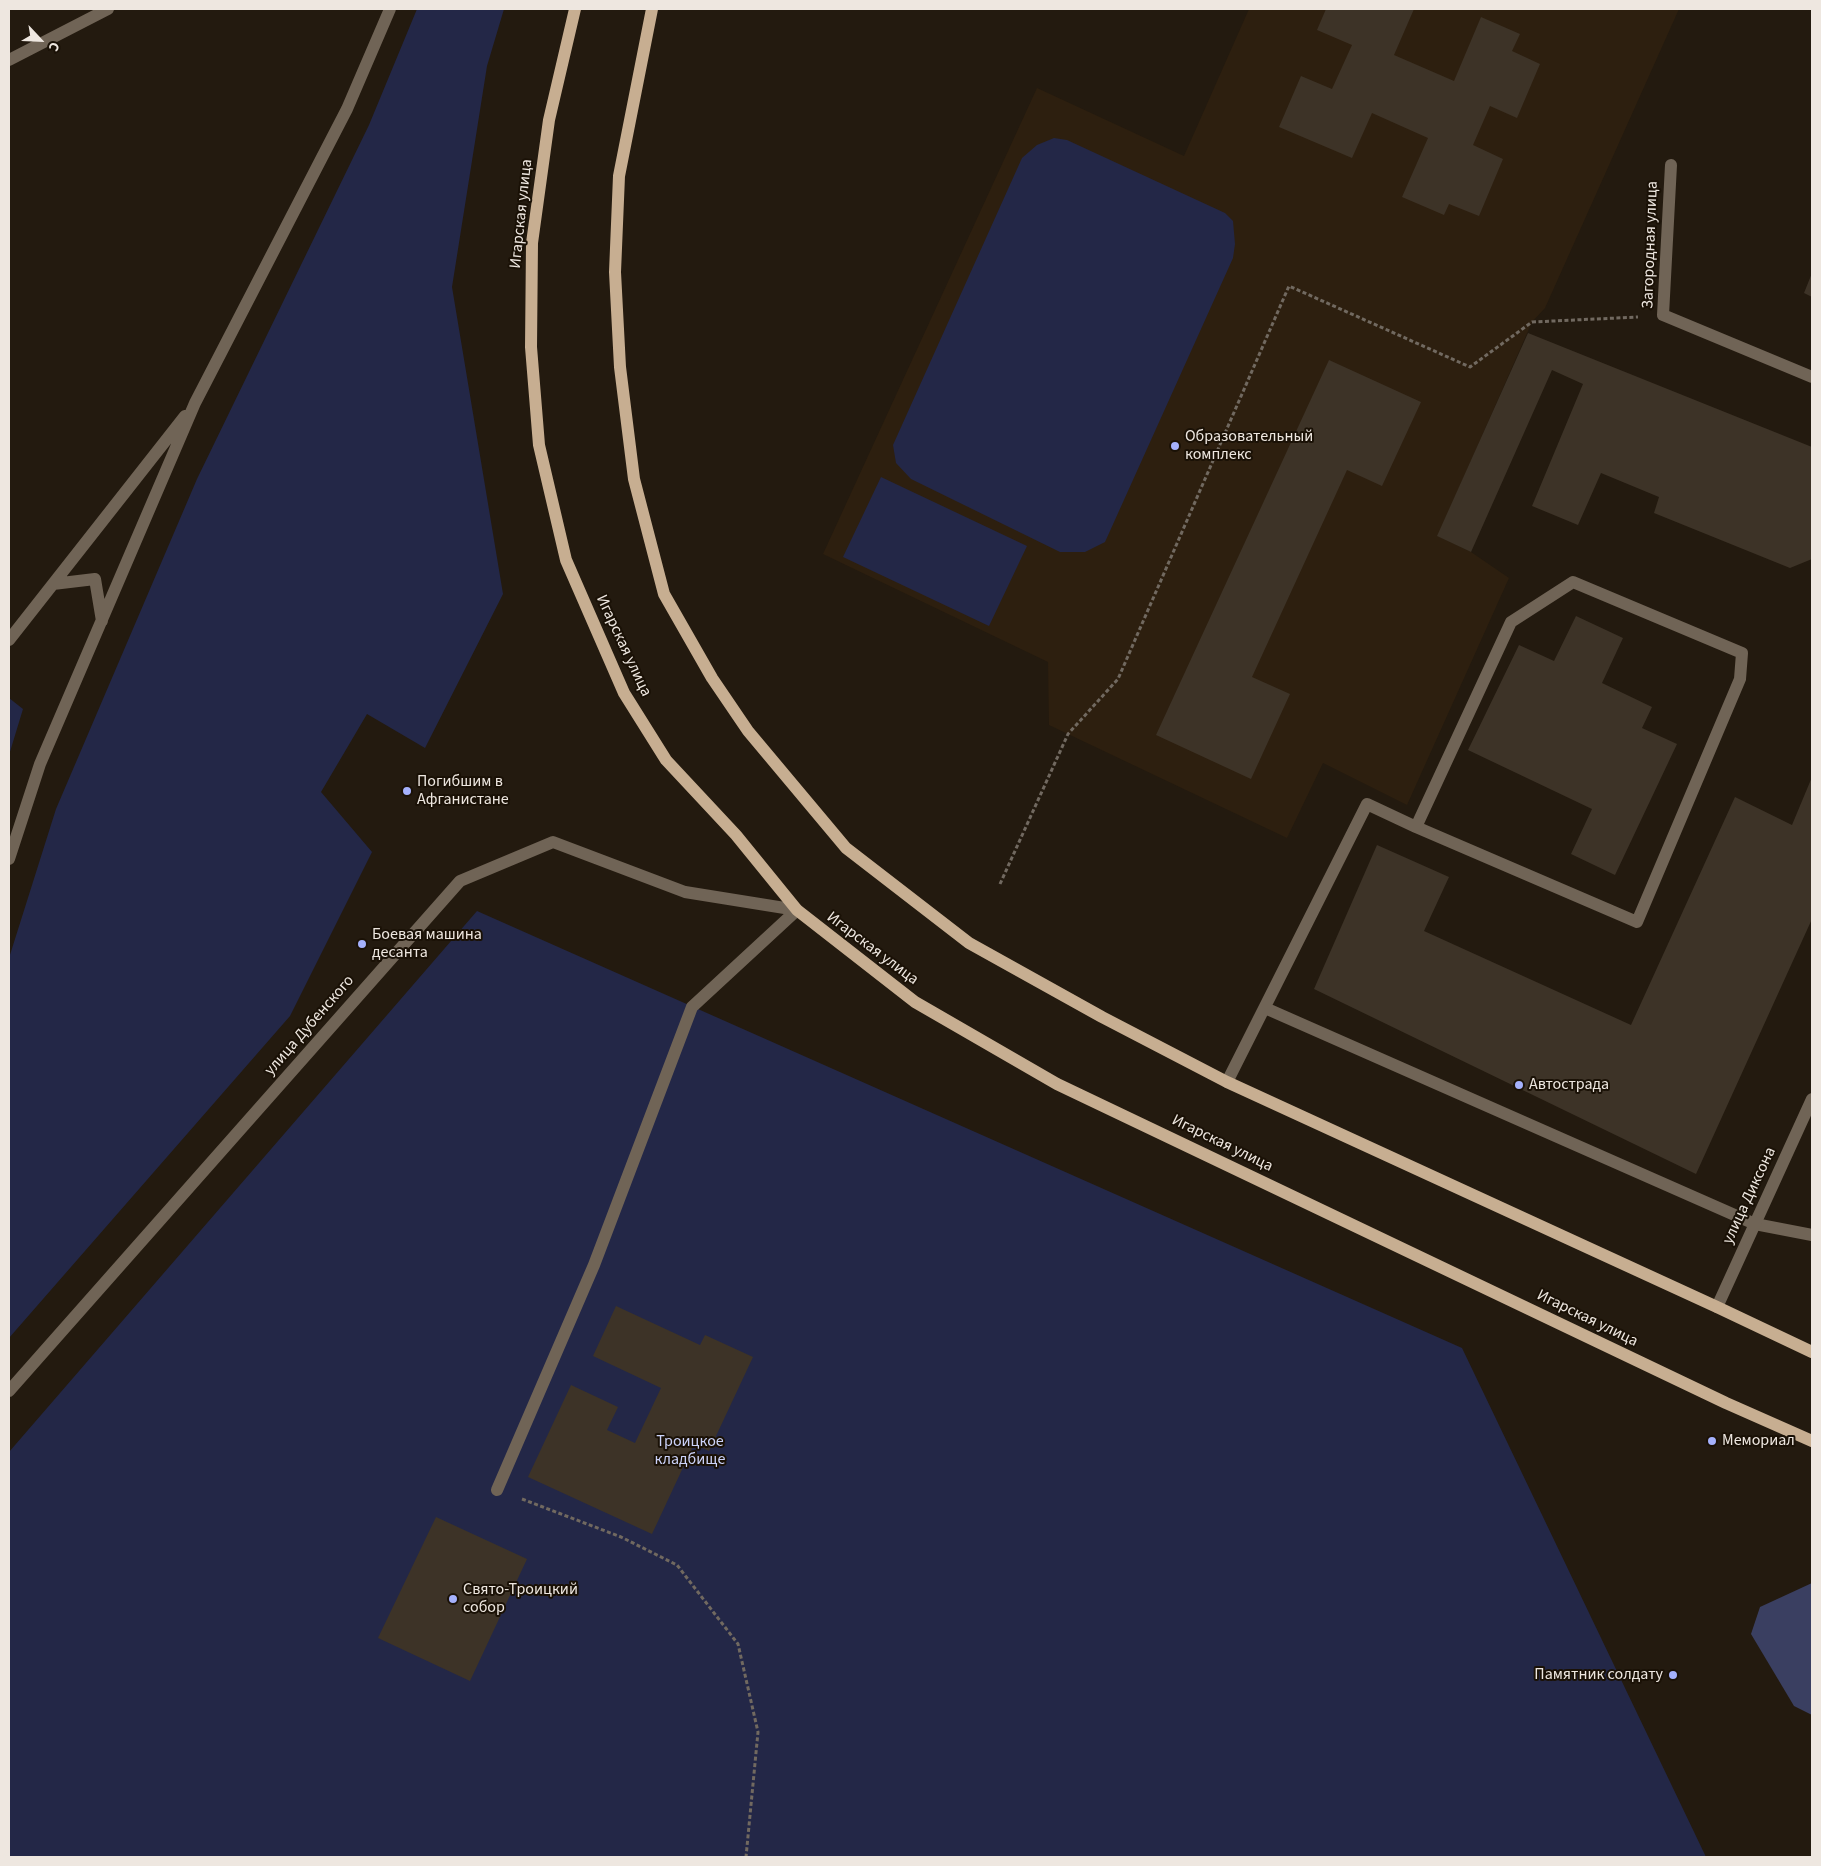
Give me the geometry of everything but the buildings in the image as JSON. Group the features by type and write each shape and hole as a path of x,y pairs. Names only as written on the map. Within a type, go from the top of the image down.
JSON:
{"main road":[{"name":"Игарская улица","path":"575,9 549,120 532,243 531,347 539,445 566,560 624,693 666,760 736,836 797,910 915,1002 1058,1084 1726,1403 1812,1441"},
{"path":"652,9 619,176 616,272 620,367 634,479 664,594 712,678 748,731 846,848 969,943 1102,1017 1227,1082 1812,1352"}],"street":[{"path":"9,60 108,9"},
{"path":"9,859 40,764 195,403 347,109 390,9"},
{"name":"Загородная улица","path":"1670,165 1663,315 1812,377"},
{"path":"9,640 195,403"},
{"path":"52,584 95,579 102,622"},
{"path":"1227,1082 1367,804 1416,827 1637,922 1740,679 1742,653 1573,582 1511,622 1416,827"},
{"name":"улица Дубенского","path":"9,1391 460,881 553,842 685,892 797,910"},
{"path":"497,1490 594,1265 692,1007 797,910"},
{"path":"1265,1008 1755,1224 1812,1235"},
{"name":"улица Диксона","path":"1717,1307 1812,1099"}],"path":[{"path":"1000,884 1068,734 1118,679 1289,286 1470,367 1532,322 1663,315"},
{"path":"497,1490 621,1537 677,1565 738,1644 758,1732 746,1857"}],"shaded area":[{"name":"Образовательный комплекс","path":"1249,9 1679,9 1545,308 1532,322 1438,536 1471,552 1509,578 1407,805 1323,763 1287,838 1049,725 1048,662 823,554 1037,88 1184,156"},
{"path":"1812,1583 1812,1715 1794,1706 1751,1634 1760,1607"}],"green space":[{"path":"417,9 504,9 487,66 452,287 503,594 425,748 367,714 321,792 372,852 290,1016 9,1338 9,958 56,809 197,479 369,125"},
{"path":"1054,138 1067,140 1225,213 1233,221 1235,244 1233,258 1105,542 1085,552 1060,552 911,479 896,463 893,445 1022,158 1037,145"},
{"path":"881,477 1027,546 989,626 843,557"},
{"path":"9,698 23,709 9,755"},
{"name":"Троицкое кладбище","path":"477,911 1462,1348 1706,1857 9,1857 9,1452"}],"place":[{"name":"Образовательный комплекс","path":"1175,446"},
{"name":"Погибшим в Афганистане","path":"407,791"},
{"name":"Боевая машина десанта","path":"362,944"},
{"name":"Автострада","path":"1519,1085"},
{"name":"Мемориал","path":"1712,1441"},
{"name":"Свято-Троицкий собор","path":"453,1599"},
{"name":"Памятник солдату","path":"1673,1675"}]}
